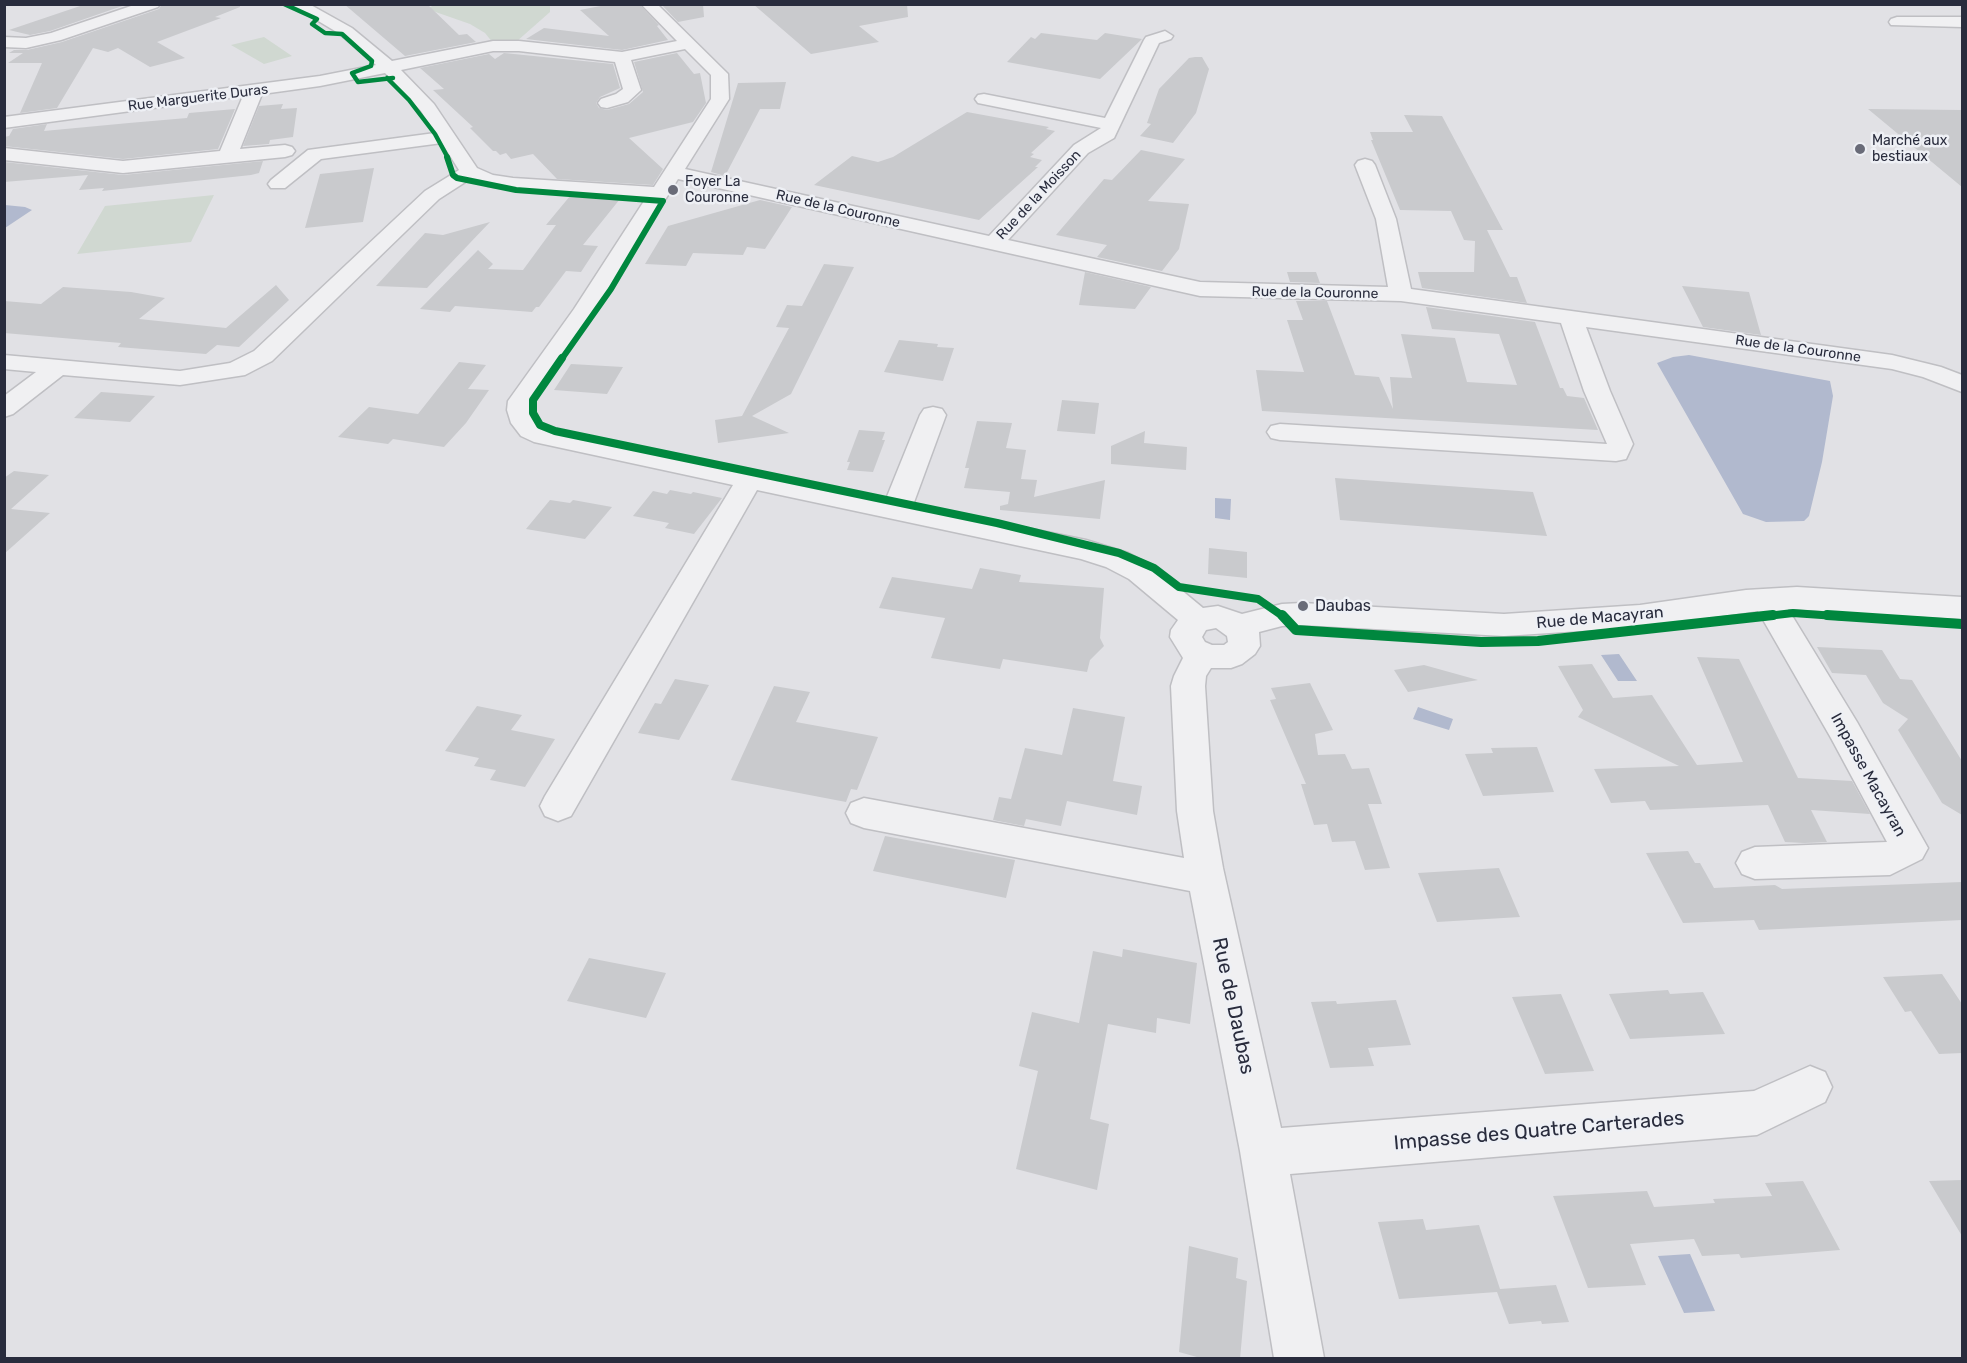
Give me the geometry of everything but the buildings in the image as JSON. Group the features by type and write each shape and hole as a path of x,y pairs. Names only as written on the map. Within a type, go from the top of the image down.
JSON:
{"street":[{"path":"4,42 26,43 55,37 153,4"},
{"path":"4,362 180,378 215,375 246,366 263,356 289,333 432,195 453,180 470,172 428,108 390,68 346,30 297,4"},
{"path":"648,4 720,74 720,99 584,311 521,401 520,410 524,423 530,430 543,436 1086,550 1117,560 1140,572 1199,637"},
{"path":"1898,22 1962,22"},
{"name":"Rue de la Moisson","path":"993,244 1081,149 1107,134 1152,40 1165,36"},
{"name":"Rue Marguerite Duras","path":"4,123 254,91 507,45 622,57 690,43"},
{"path":"607,103 622,98 632,90 622,57"},
{"path":"228,156 254,91"},
{"path":"984,99 1112,125"},
{"path":"278,184 315,154 447,137"},
{"path":"83,171 101,145"},
{"path":"4,154 83,171 285,151"},
{"path":"1365,165 1386,219 1401,294"},
{"name":"Rue de la Couronne","path":"470,172 488,180 513,184 665,183 993,244 1200,289 1401,294 1892,362 1932,372 1962,384"},
{"path":"1280,432 1616,453 1620,444 1597,391 1571,318"},
{"path":"4,409 58,367"},
{"path":"896,511 933,415"},
{"path":"558,806 750,479"},
{"name":"Rue de Macayran","path":"1199,637 1222,658 1239,652 1244,646 1245,639 1238,626 1281,615 1504,626 1640,616 1766,599 1797,598 1962,608"},
{"name":"Impasse Macayran","path":"1755,863 1890,859 1909,849 1845,730 1766,599"},
{"name":"Rue de Daubas","path":"1199,637 1188,686 1195,811 1206,878 1263,1151 1299,1359"},
{"path":"864,813 1206,878"},
{"name":"Impasse des Quatre Carterades","path":"1263,1151 1294,1151 1757,1113 1810,1087"}],"shaded area":[{"path":"436,4 550,4 550,12 516,42 493,43 485,33 470,24 427,9"},
{"path":"264,37 292,56 264,64 231,45"},
{"path":"214,195 191,242 77,254 105,206"}],"water":[{"path":"5,205 25,207 32,210 5,228"},
{"path":"1689,355 1830,381 1833,396 1822,462 1809,516 1804,521 1766,522 1743,514 1657,363 1673,357"},
{"path":"1215,498 1231,499 1230,520 1215,518"},
{"path":"1619,654 1637,681 1618,681 1601,655"},
{"path":"1418,707 1453,719 1449,730 1413,719"},
{"path":"1690,1254 1715,1311 1684,1313 1658,1256"}],"cycle path":[{"path":"284,4 317,19 312,24 325,33 342,34 372,61 371,66 352,73 358,82 393,78"},
{"path":"387,78 409,100 435,134 452,167 453,175 457,178 516,190 663,201 611,289 533,400 533,413 540,425 555,431 997,523 1119,553 1154,568 1179,587 1258,599 1282,615 1296,630 1481,642 1538,641 1793,613 1962,624"}],"place":[{"name":"Marché aux bestiaux","path":"1860,149"},
{"name":"Foyer La Couronne","path":"673,190"},
{"name":"Daubas","path":"1303,606"}]}
